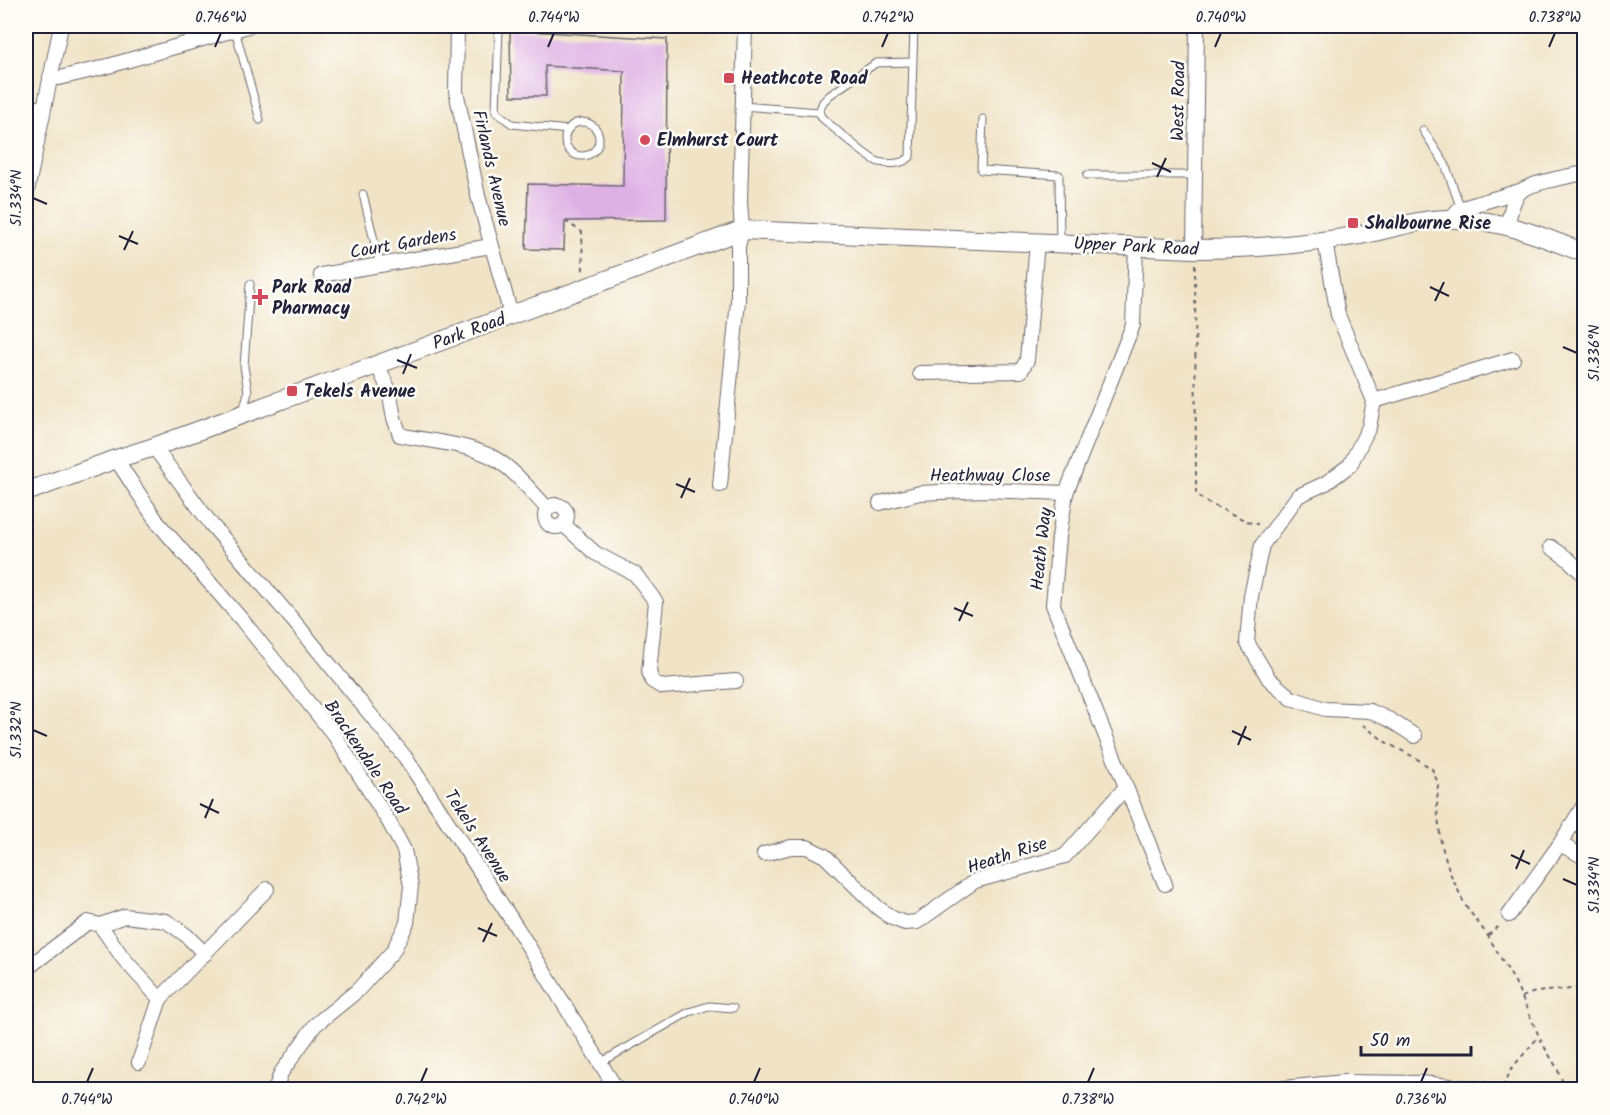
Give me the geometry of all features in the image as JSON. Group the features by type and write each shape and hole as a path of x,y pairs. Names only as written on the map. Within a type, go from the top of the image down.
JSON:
{"street":[{"path":"26,196 61,26"},
{"name":"Firlands Avenue","path":"456,26 456,91 491,246 511,315"},
{"path":"720,485 738,301 738,248 742,230 740,201 745,26"},
{"name":"West Road","path":"1194,249 1197,26"},
{"path":"50,77 58,78 101,68 242,27"},
{"path":"26,113 44,106"},
{"name":"Upper Park Road","path":"742,230 1194,249 1264,248 1325,241 1456,214 1504,194 1584,173"},
{"path":"1508,226 1509,214 1520,191"},
{"path":"1456,214 1508,226 1584,253"},
{"name":"Park Road","path":"26,492 242,415 742,230"},
{"path":"1325,241 1338,315 1374,401 1369,427 1350,465 1326,483 1298,496 1270,531 1262,545 1253,586 1247,642 1269,679 1291,698 1325,709 1370,711 1390,720 1415,736"},
{"path":"920,373 1022,371 1027,360 1037,242"},
{"name":"Court Gardens","path":"321,275 491,246"},
{"name":"Heath Way","path":"1136,246 1134,325 1065,493 1053,605 1165,884"},
{"path":"1374,401 1514,359"},
{"path":"377,364 389,390 400,435 472,450 494,458 515,475 548,509 545,515 547,522 557,527 563,524 595,553 635,574 656,602 649,672 652,681 662,687 736,681"},
{"name":"Tekels Avenue","path":"154,447 211,524 405,757 517,928 617,1089"},
{"name":"Brackendale Road","path":"116,459 158,523 242,620 335,736 404,850 411,886 407,923 393,951 357,991 315,1025 281,1073 276,1089"},
{"name":"Heathway Close","path":"880,503 920,493 982,490 1065,493"},
{"path":"1551,547 1568,559 1584,575"},
{"name":"Heath Rise","path":"764,854 790,847 807,847 825,856 877,907 892,918 905,923 917,922 975,881 1065,856 1125,788"},
{"path":"1509,915 1560,844 1584,805"},
{"path":"1560,844 1584,857"},
{"path":"139,1062 160,999 267,889"},
{"path":"26,969 88,922 100,925 125,916 166,921 186,935 204,954"},
{"path":"100,925 123,958 160,999"},
{"path":"1263,1089 1344,1082 1421,1083 1489,1089"}],"lane":[{"path":"499,26 496,112 512,124 568,130"},
{"path":"912,62 876,63 823,102 819,112 822,118 877,162 893,164 906,162 910,157 914,26"},
{"path":"242,27 260,120"},
{"path":"742,106 819,112"},
{"path":"983,118 981,170 1059,175 1060,243"},
{"path":"582,122 592,126 598,135 597,146 590,154 584,156 574,154 566,146 565,135 568,130 571,126 582,122"},
{"path":"1423,130 1445,164 1456,214"},
{"path":"1087,175 1195,175"},
{"path":"363,194 380,265"},
{"path":"242,415 248,392 244,366 250,284"},
{"path":"248,392 263,407"},
{"path":"600,1063 689,1012 709,1006 733,1008"}],"path":[{"path":"565,221 582,232 584,278"},
{"path":"1194,249 1196,495 1206,502 1251,523 1259,524 1270,531"},
{"path":"1349,710 1370,732 1432,769 1437,783 1441,843 1450,873 1465,905 1499,954 1566,1089"},
{"path":"1522,997 1535,992 1584,988"},
{"path":"1502,1089 1512,1068 1539,1036"}],"building":[{"name":"Elmhurst Court","path":"510,30 667,39 666,220 565,221 564,250 526,249 528,184 623,186 624,71 545,66 546,96 511,96"}],"place":[{"name":"Heathcote Road","path":"729,78"},
{"name":"Elmhurst Court","path":"645,140"},
{"name":"Shalbourne Rise","path":"1353,223"},
{"name":"Park Road Pharmacy","path":"260,297"},
{"name":"Tekels Avenue","path":"292,391"}]}
